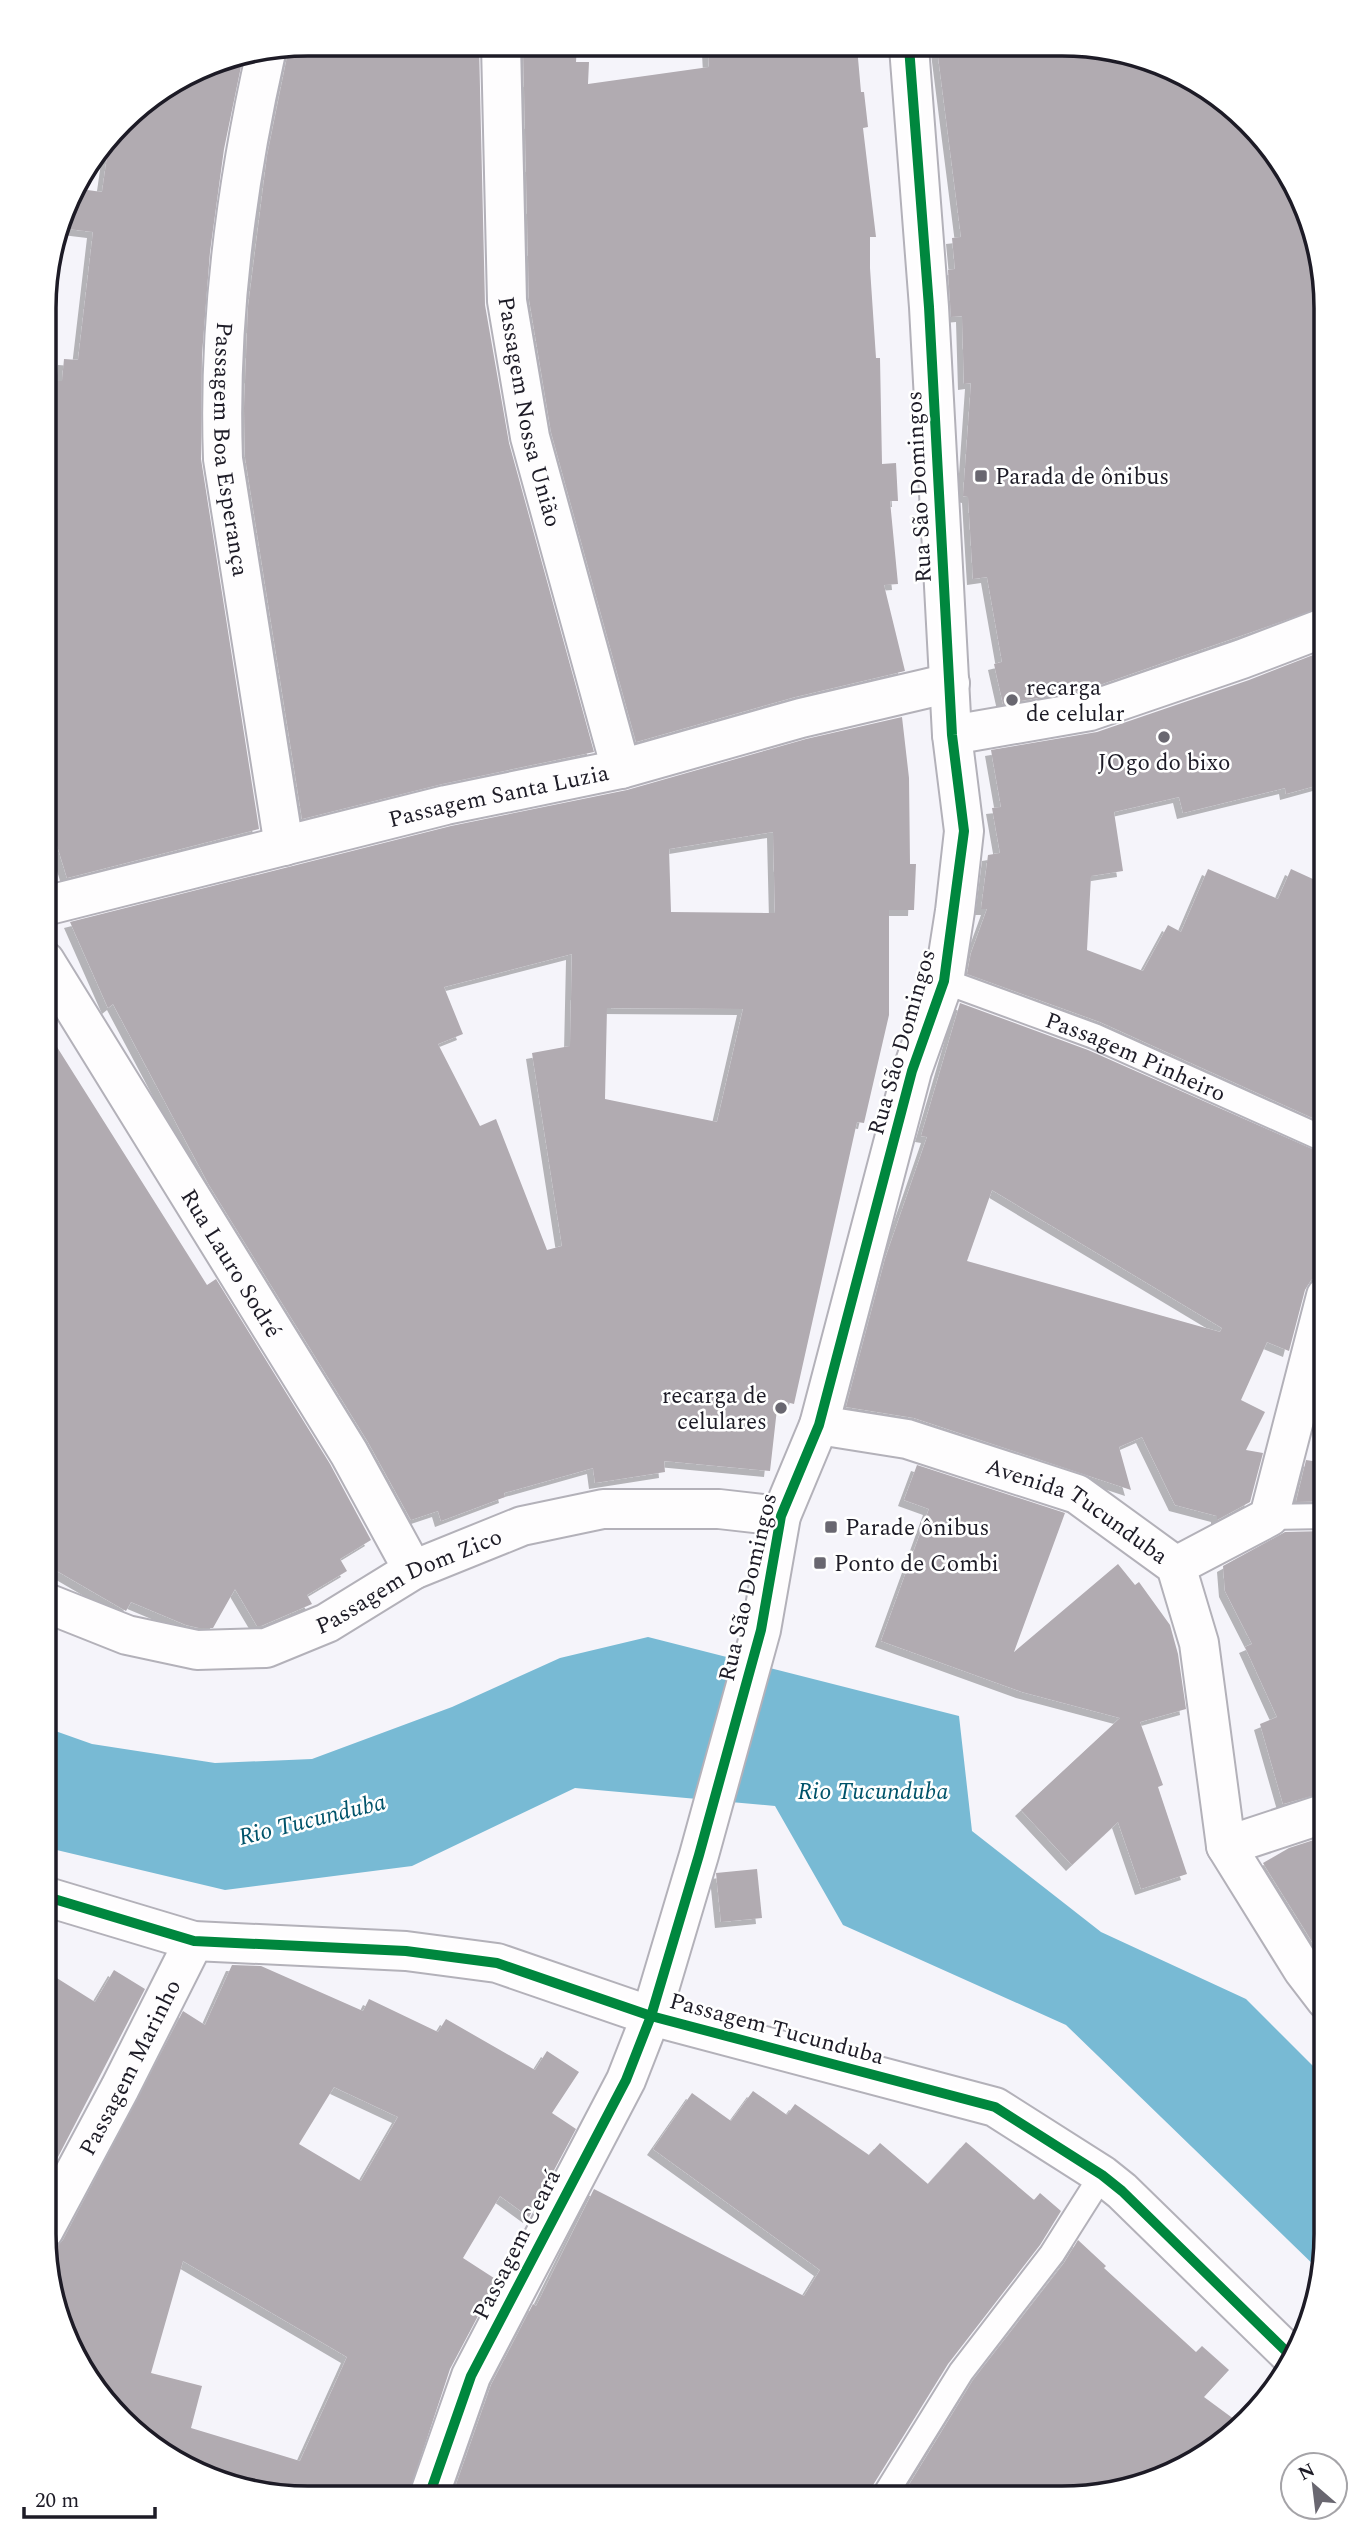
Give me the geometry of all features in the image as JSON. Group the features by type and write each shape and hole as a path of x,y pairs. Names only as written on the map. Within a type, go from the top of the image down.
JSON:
{"street":[{"name":"Passagem Nossa União","path":"501,56 507,301 530,436 621,769"},
{"name":"Rua São Domingos","path":"651,2016 761,1630 781,1516 818,1424 912,1071 944,981 964,831 952,735 929,307 910,56"},
{"name":"Passagem Boa Esperança","path":"265,60 241,188 225,321 221,395 223,459 284,846"},
{"path":"952,735 1090,711 1314,632"},
{"name":"Passagem Santa Luzia","path":"56,903 446,805 621,769 801,718 950,683"},
{"name":"Rua Lauro Sodré","path":"56,979 348,1453 413,1570"},
{"path":"1175,1566 1269,1517 1314,1343"},
{"name":"Avenida Tucunduba","path":"818,1424 907,1439 1077,1494 1175,1566 1199,1643 1226,1846 1314,1984"},
{"name":"Passagem Dom Zico","path":"56,1607 127,1635 197,1650 266,1648 327,1623 413,1570 522,1526 603,1509 719,1508 781,1516"},
{"path":"1226,1846 1314,1817"},
{"name":"Passagem Tucunduba","path":"56,1900 194,1941 406,1951 497,1963 651,2016 995,2107 1122,2190 1285,2351"},
{"name":"Passagem Marinho","path":"56,2208 194,1941"},
{"name":"Passagem Ceará","path":"432,2486 471,2376 626,2080 651,2016"}],"lane":[{"name":"Passagem Pinheiro","path":"944,981 1094,1036 1314,1135"},
{"path":"1269,1517 1314,1516"},
{"path":"890,2486 961,2372 1052,2253 1102,2175"}],"water":[{"name":"Rio Tucunduba","path":"648,1637 959,1716 972,1831 1101,1932 1246,1999 1314,2067 1312,2263 1066,2025 843,1925 775,1806 575,1788 412,1866 225,1890 56,1850 56,1731 92,1744 215,1763 312,1759 452,1707 560,1658"}],"building":[{"path":"479,56 485,305 509,443 594,752 442,784 302,819 245,457 248,307 267,156 287,57"},
{"path":"523,56 576,56 576,62 589,62 588,84 709,67 708,56 858,56 868,127 863,128 876,237 870,237 870,268 876,358 880,358 882,464 896,463 898,501 890,501 898,584 884,585 905,671 795,697 636,742 551,432 529,299"},
{"path":"938,56 1095,58 1143,69 1202,98 1228,118 1252,142 1272,168 1295,211 1312,275 1314,610 1085,690 1003,704 994,664 1002,662 987,577 973,579 968,497 963,496 971,383 964,384 962,316 951,317 948,270 955,269 952,238 961,237"},
{"path":"241,65 224,149 210,252 202,355 201,459 259,829 67,878 56,842 56,381 62,381 64,359 78,360 93,232 68,229 86,190 102,192 107,155 142,118 168,98 196,82"},
{"path":"1314,655 1314,786 1286,794 1285,788 1183,813 1179,797 1114,812 1123,871 1091,876 1087,950 1143,971 1168,925 1181,932 1208,869 1278,899 1291,869 1314,880 1314,1119 1100,1022 967,974 971,953 987,909 981,909 988,855 1000,853 992,808 1001,807 991,750 1097,732"},
{"path":"902,717 909,778 910,864 916,864 914,910 889,910 889,1015 864,1123 857,1122 794,1404 778,1400 770,1471 664,1461 665,1472 595,1483 593,1468 504,1493 505,1497 441,1521 438,1511 411,1520 368,1442 209,1185 113,1004 108,1008 70,922 451,826 627,790 806,739","holes":["773,832 775,913 671,912 669,849","572,954 570,1046 532,1053 562,1246 547,1250 496,1119 480,1126 438,1044 463,1034 444,987","607,1008 743,1009 717,1122 605,1099"]},
{"path":"960,1003 1088,1050 1314,1150 1314,1278 1305,1290 1289,1351 1267,1342 1241,1400 1265,1412 1246,1450 1263,1453 1250,1502 1217,1520 1217,1516 1175,1505 1142,1437 1119,1447 1131,1490 914,1418 846,1407 885,1259 927,1137 921,1136","holes":["992,1190 1222,1328 1220,1332 967,1261"]},
{"path":"56,1045 207,1285 216,1279 330,1464 371,1540 340,1559 347,1571 307,1595 312,1604 261,1626 257,1626 235,1589 213,1628 186,1625 131,1602 126,1611 56,1570"},
{"path":"1306,1460 1314,1461 1314,1501 1296,1502"},
{"path":"917,1465 1065,1513 1014,1652 1118,1564 1135,1585 1139,1582 1170,1625 1178,1654 1186,1709 1140,1722 1163,1785 1158,1787 1187,1874 1141,1889 1118,1822 1072,1865 1021,1810 1120,1718 1022,1692 881,1641 929,1509 904,1500"},
{"path":"1314,1531 1314,1795 1283,1804 1260,1724 1277,1717 1245,1647 1252,1644 1225,1591 1223,1566 1285,1532"},
{"path":"1314,1840 1314,1945 1263,1863 1289,1848"},
{"path":"757,1869 762,1918 721,1922 716,1873"},
{"path":"232,1965 261,1966 363,2011 369,1999 438,2032 446,2019 535,2070 547,2051 579,2072 552,2113 576,2129 529,2217 500,2196 463,2258 497,2280 450,2369 411,2486 275,2484 211,2467 168,2444 142,2424 108,2388 82,2346 65,2300 57,2247 63,2240 183,2011 205,2025","holes":["334,2087 398,2117 361,2181 299,2144","183,2261 347,2357 300,2461 191,2428 202,2386 151,2373"]},
{"path":"114,1970 145,1989 56,2161 56,1978 95,2002"},
{"path":"753,2091 787,2115 795,2104 869,2155 880,2143 928,2184 966,2142 1034,2200 1040,2193 1061,2211 1040,2245 948,2364 872,2486 456,2486 491,2385 533,2304 536,2306 594,2189 804,2296 820,2270 653,2149 692,2093 731,2121"},
{"path":"1078,2240 1106,2266 1104,2268 1196,2352 1202,2346 1229,2370 1204,2397 1233,2419 1202,2444 1174,2460 1143,2473 1111,2481 1062,2486 908,2486 973,2380 1064,2263"}],"cycle path":[{"path":"432,2486 471,2376 626,2080 651,2016 761,1630 781,1516 819,1425 912,1071 944,981 964,831 952,735 929,307 910,56"},
{"path":"56,1900 194,1941 406,1951 497,1963 651,2016 995,2107 1102,2175 1122,2191 1285,2351"}],"place":[{"name":"Parada de ônibus","path":"981,476"},
{"name":"recarga de celular","path":"1012,700"},
{"name":"JOgo do bixo","path":"1164,737"},
{"name":"recarga de celulares","path":"781,1408"},
{"name":"Parade ônibus","path":"831,1527"},
{"name":"Ponto de Combi","path":"820,1563"}]}
